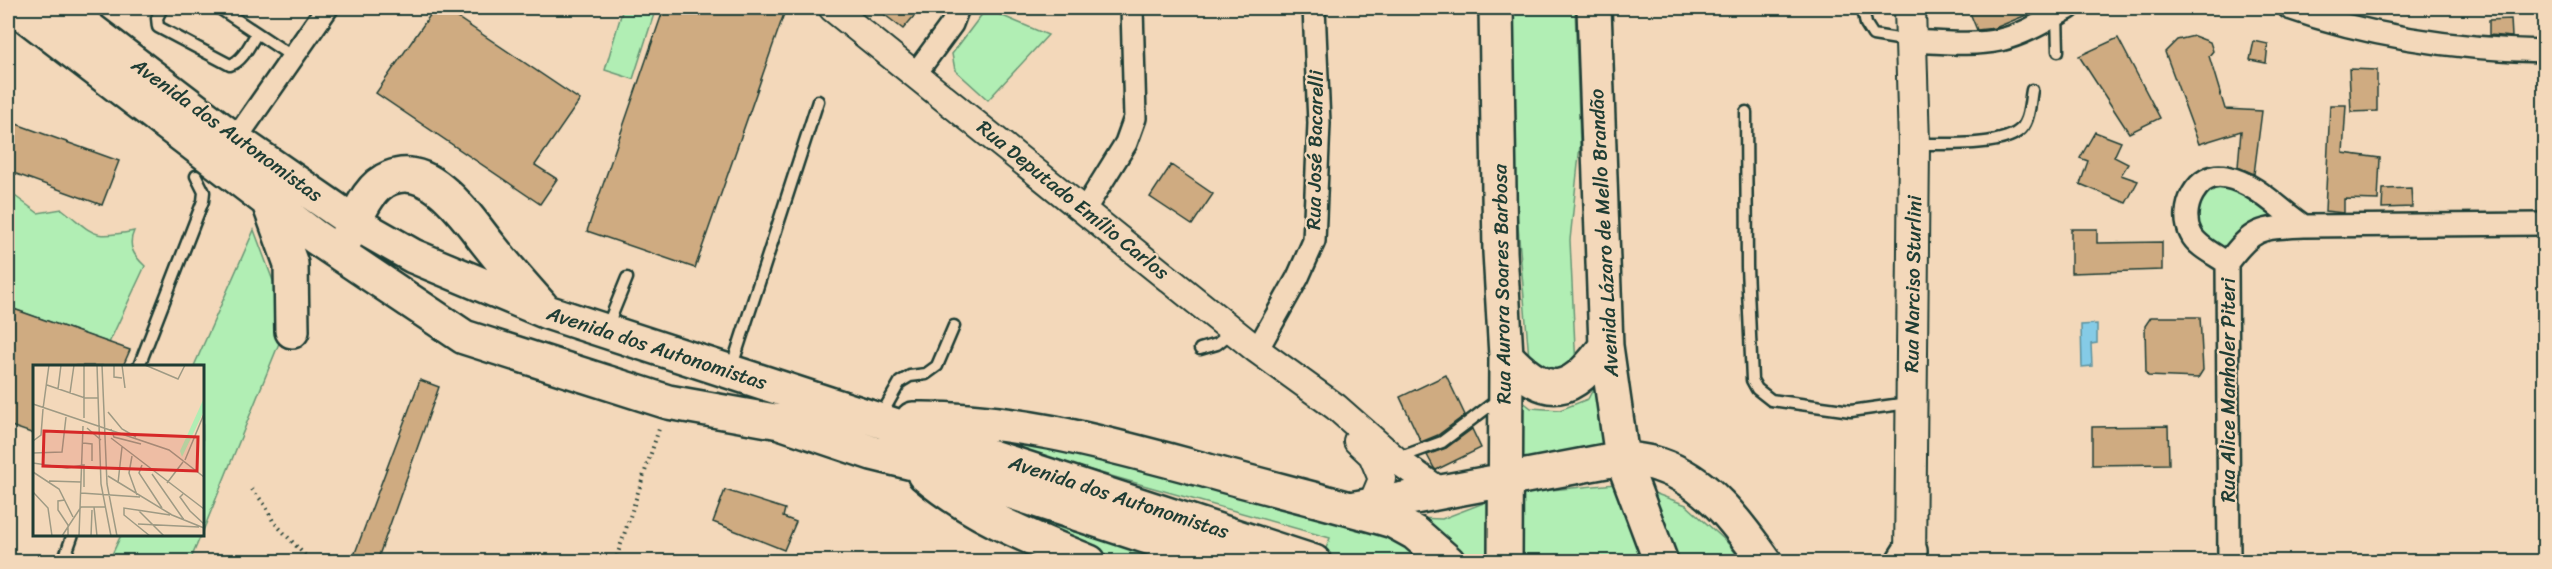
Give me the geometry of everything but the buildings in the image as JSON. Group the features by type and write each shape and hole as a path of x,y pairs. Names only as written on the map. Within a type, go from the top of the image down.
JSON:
{"main road":[{"name":"Avenida dos Autonomistas","path":"16,8 338,254 464,337 668,402 780,422 913,465 961,461"},
{"name":"Avenida dos Autonomistas","path":"62,8 235,140 355,223 413,256 546,312 878,420 961,461 1314,561"},
{"name":"Rua Aurora Soares Barbosa","path":"1496,8 1500,252 1506,356 1505,561"},
{"name":"Avenida Lázaro de Mello Brandão","path":"1594,8 1606,346 1622,458 1661,561"},
{"name":"Rua Narciso Sturlini","path":"1908,558 1914,144 1910,8"},
{"path":"338,254 368,197 390,178 404,175 423,178 457,204 546,312"},
{"path":"269,203 291,264 292,331"},
{"path":"1506,356 1524,376 1540,385 1558,387 1574,382 1606,346"},
{"path":"878,420 941,419 1041,429 1362,506 1408,529 1448,561"},
{"path":"1362,506 1622,458 1659,465 1689,480 1721,503 1765,561"},
{"path":"961,461 1224,561"},
{"path":"913,465 941,488 1022,535 1089,561"}],"street":[{"path":"235,140 327,8"},
{"name":"Rua Deputado Emílio Carlos","path":"832,8 1085,209 1233,331 1336,407 1395,459 1440,491"},
{"path":"916,73 952,24 958,8"},
{"path":"1085,209 1126,143 1135,118 1132,8"},
{"name":"Rua José Bacarelli","path":"1257,350 1298,278 1314,241 1319,123 1314,8"},
{"path":"2289,8 2373,31 2445,45 2544,51"},
{"path":"1910,41 1971,44 2001,40 2032,28 2063,11"},
{"path":"2227,263 2192,237 2188,226 2185,212 2191,193 2207,180 2223,176 2242,181 2304,226"},
{"name":"Rua Alice Manholer Piteri","path":"2229,561 2227,263 2245,239 2255,232 2270,227 2544,224"},
{"name":"Rua Deputado Emílio Carlos","path":"1313,392 1330,416 1372,455 1382,479 1362,506"}],"lane":[{"path":"162,8 157,18 158,27 230,65 236,63 243,55 257,33"},
{"path":"219,8 293,57"},
{"path":"1863,8 1866,24 1873,35 1910,41"},
{"path":"2058,51 2063,11"},
{"path":"1914,144 1987,142 2017,133 2025,124 2032,90"},
{"path":"730,372 818,101"},
{"path":"1746,112 1747,267 1752,381 1757,389 1771,400 1851,411 1911,403"},
{"path":"139,365 203,201 204,192 196,176"},
{"path":"606,331 627,278"},
{"path":"878,420 900,382 910,376 926,374 937,366 954,326"},
{"path":"1200,349 1217,344 1233,331"},
{"path":"1395,459 1442,442 1505,394"},
{"path":"1022,535 1055,561"},
{"path":"63,561 72,536"}],"path":[{"path":"615,561 668,402"},
{"path":"252,489 266,505 273,520 311,561"}],"green space":[{"path":"623,8 644,8 655,11 633,79 605,70"},
{"path":"1513,8 1575,8 1580,145 1570,240 1576,369 1530,370 1514,178"},
{"path":"986,9 1048,35 988,100 955,70 952,54"},
{"path":"2208,184 2239,185 2281,220 2261,222 2247,229 2241,233 2223,256 2197,233 2196,195"},
{"path":"8,191 38,213 62,209 94,233 109,235 134,231 131,241 133,250 145,266 109,343 8,307"},
{"path":"254,230 288,321 204,529 204,365 194,365"},
{"path":"1599,378 1606,453 1511,473 1513,394 1531,408 1560,410 1588,399"},
{"path":"1018,441 1386,530 1430,561 1321,561 1330,538 1016,449"},
{"path":"1616,484 1644,561 1518,561 1516,493"},
{"path":"1646,490 1686,505 1726,541 1742,561 1672,561"},
{"path":"1494,499 1493,561 1461,561 1416,518 1442,519"},
{"path":"1024,518 1182,561 1124,561 1020,523"},
{"path":"120,536 201,536 190,561 109,561"}],"water":[{"path":"2097,324 2097,343 2091,344 2092,366 2082,367 2081,325"}]}
